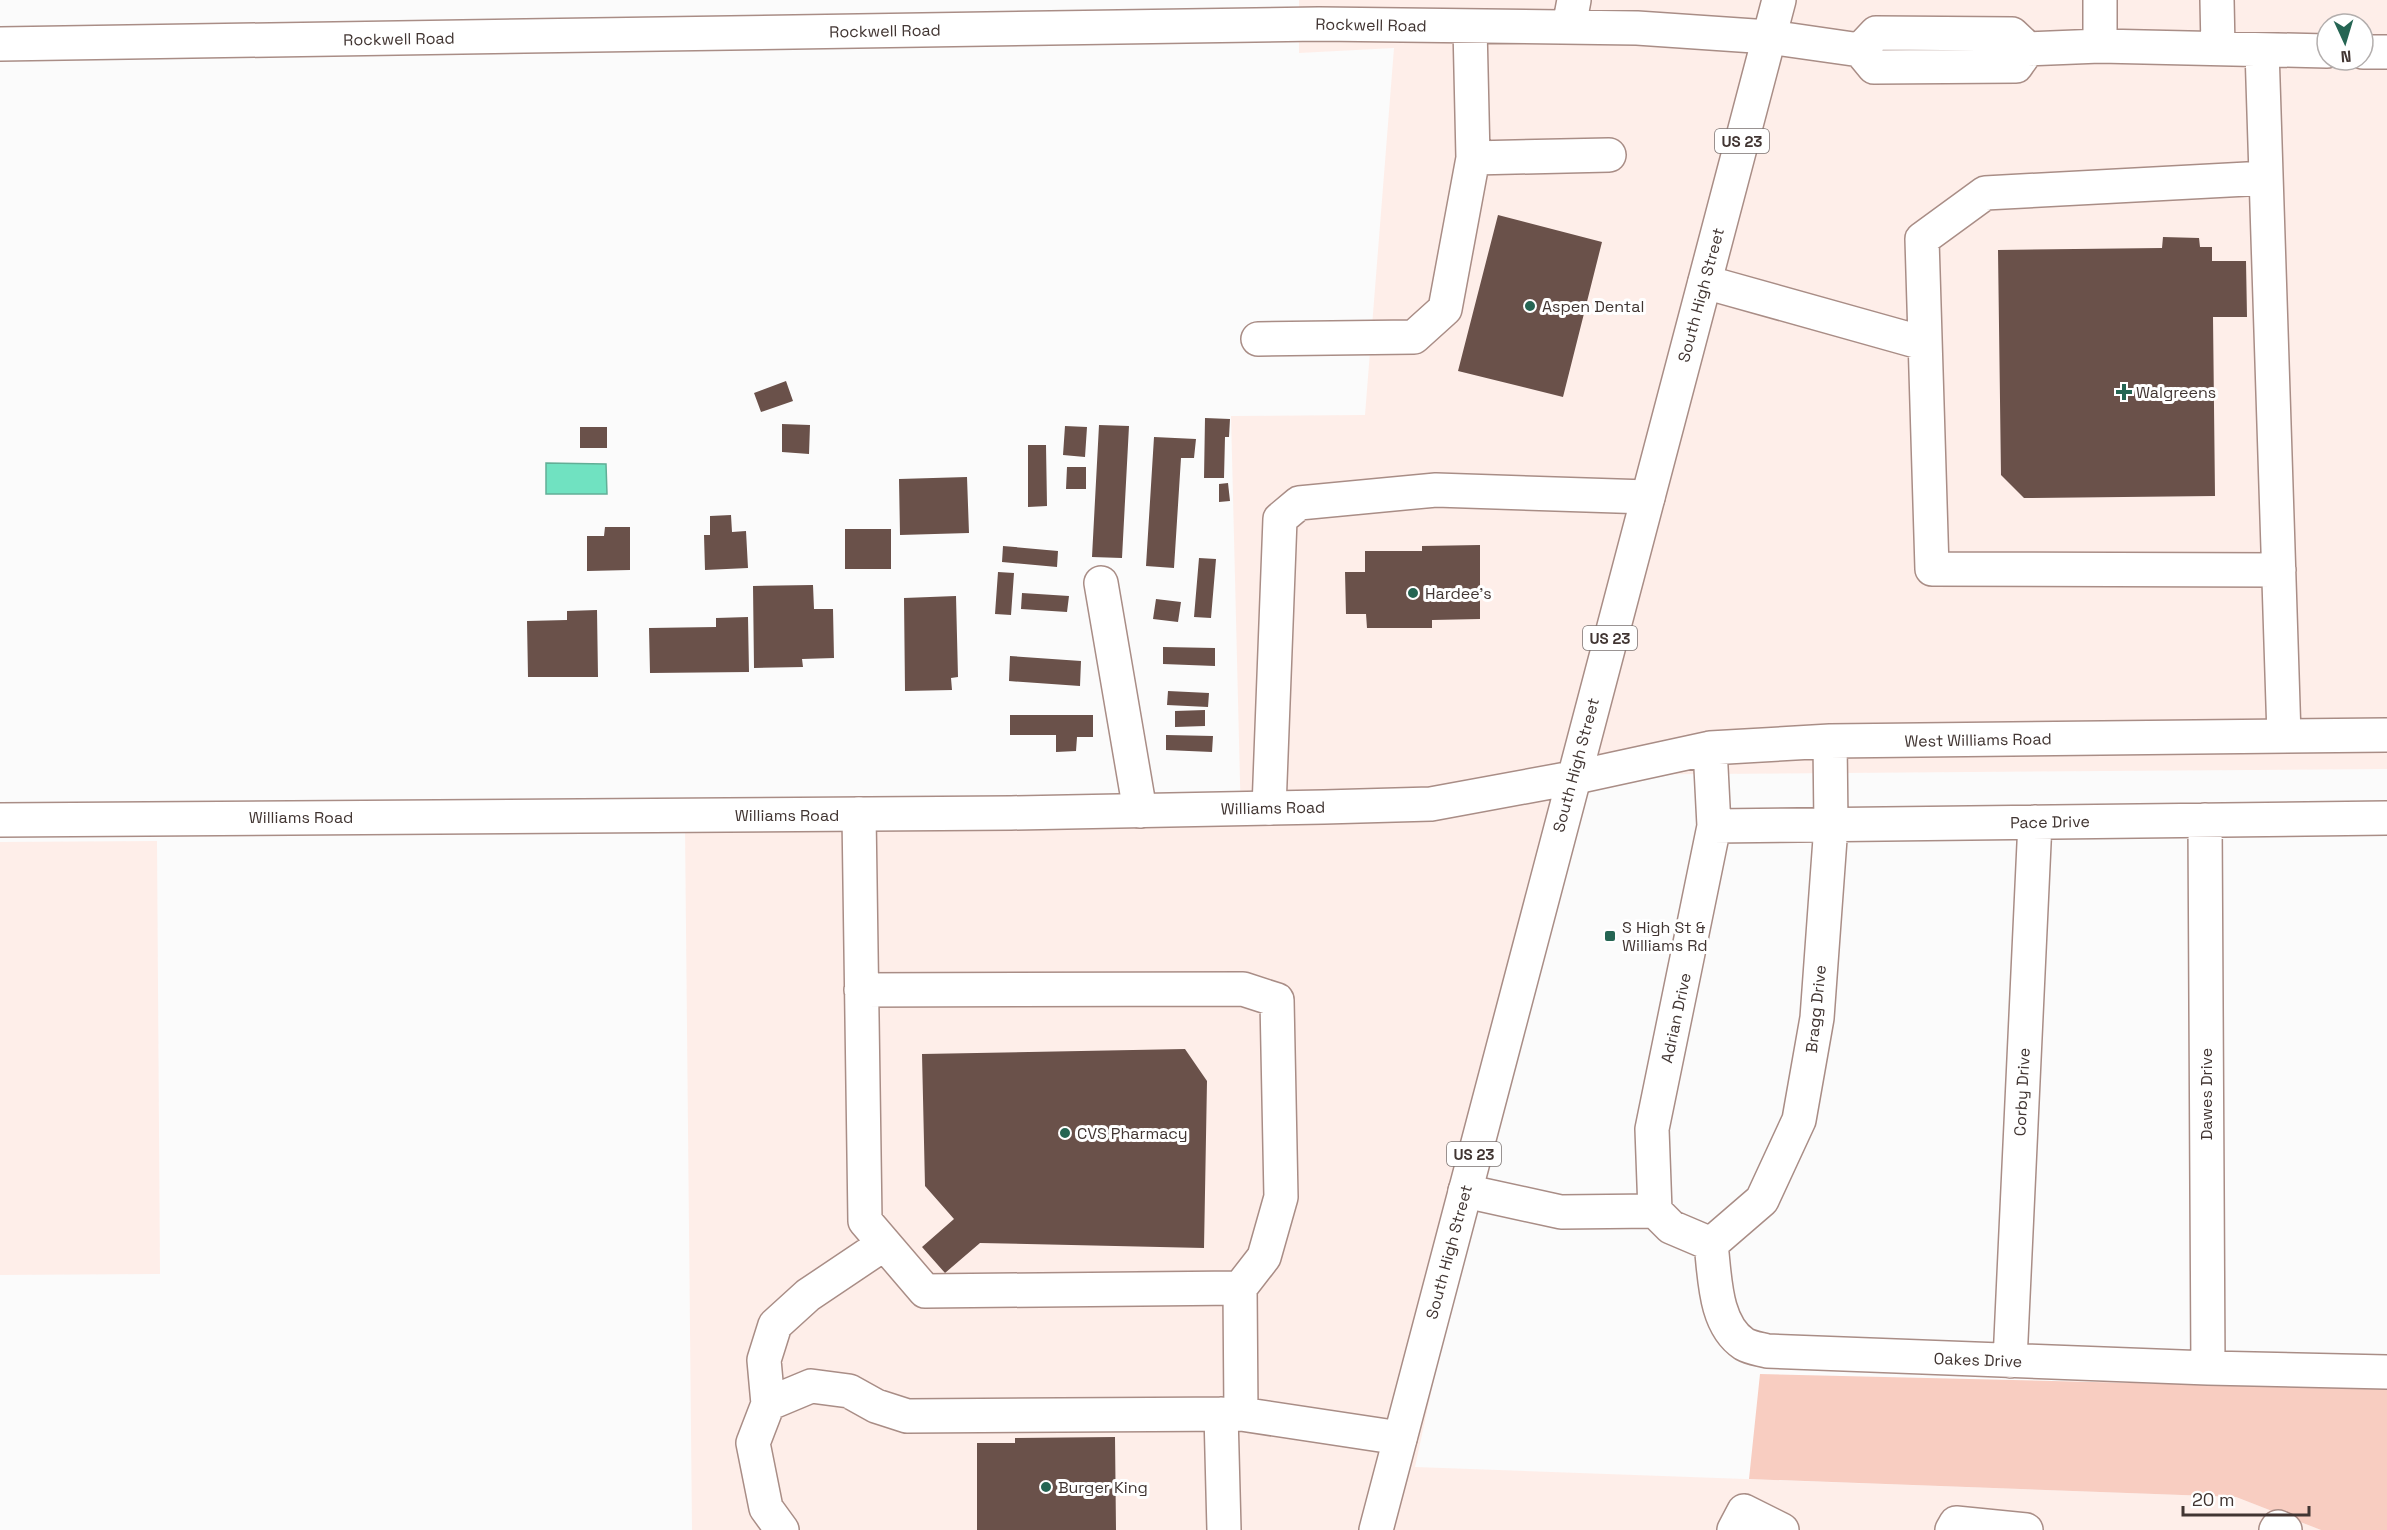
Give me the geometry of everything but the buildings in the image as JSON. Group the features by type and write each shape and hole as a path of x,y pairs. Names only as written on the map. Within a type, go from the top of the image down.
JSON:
{"street":[{"name":"South High Street","path":"1376,1530 1572,778 1779,0"},
{"path":"2100,0 2100,46 2315,51"},
{"path":"2217,0 2218,48"},
{"name":"Rockwell Road","path":"0,44 1368,12 1470,27 1572,13 1637,27 1769,37 1860,50 1874,67 2016,66 2028,49 2100,46"},
{"path":"1258,339 1414,337 1445,309 1473,158 1470,27"},
{"path":"2262,50 2284,736"},
{"path":"1473,158 1609,155"},
{"path":"2266,178 1985,193 1922,239 1923,343 1932,569 2279,570"},
{"path":"1705,282 1923,343"},
{"path":"1269,808 1280,519 1299,502 1436,490 1647,497"},
{"path":"1101,584 1140,811"},
{"name":"West Williams Road","path":"1572,778 1710,748 1830,741 2387,735"},
{"name":"Bragg Drive","path":"1710,1244 1762,1200 1799,1120 1817,1018 1831,825 1830,741"},
{"name":"Adrian Drive","path":"1655,1211 1652,1129 1714,826 1710,748"},
{"name":"Williams Road","path":"0,820 1140,811 1431,804 1572,778"},
{"path":"859,814 865,1221 925,1291 1240,1288"},
{"name":"Pace Drive","path":"1714,826 2387,818"},
{"name":"Dawes Drive","path":"2205,820 2208,1368"},
{"name":"Corby Drive","path":"2010,1361 2035,822"},
{"path":"861,990 1243,989 1277,1000 1281,1197 1264,1257 1240,1288 1224,1530"},
{"path":"1465,1191 1561,1212 1655,1211 1671,1227 1710,1244"},
{"path":"782,1530 766,1508 753,1443 768,1404 764,1360 775,1325 808,1295 884,1244"},
{"name":"Oakes Drive","path":"1710,1244 1720,1309 1729,1330 1746,1345 1767,1351 2208,1368 2387,1372"},
{"path":"768,1404 811,1386 849,1391 876,1406 907,1416 1231,1414 1400,1438"},
{"path":"1734,1530 1744,1511 1782,1530"},
{"path":"1952,1530 1956,1523 2026,1530"},
{"path":"2276,1530 2278,1527 2285,1530"}],"shaded area":[{"path":"1299,0 2387,0 2387,769 1564,775 1415,1467 2236,1497 2321,1530 692,1530 685,828 1241,822 1231,416 1365,415 1394,48 1299,53"},
{"path":"546,463 606,464 607,494 546,494"},
{"path":"157,841 160,1274 0,1275 0,842"},
{"path":"1760,1374 2387,1389 2387,1530 2321,1530 2236,1497 1749,1479"}],"place":[{"name":"Aspen Dental","path":"1530,306"},
{"name":"Walgreens","path":"2124,392"},
{"name":"Hardee's","path":"1413,593"},
{"name":"S High St & Williams Rd","path":"1610,936"},
{"name":"CVS Pharmacy","path":"1065,1133"},
{"name":"Burger King","path":"1046,1487"}]}
